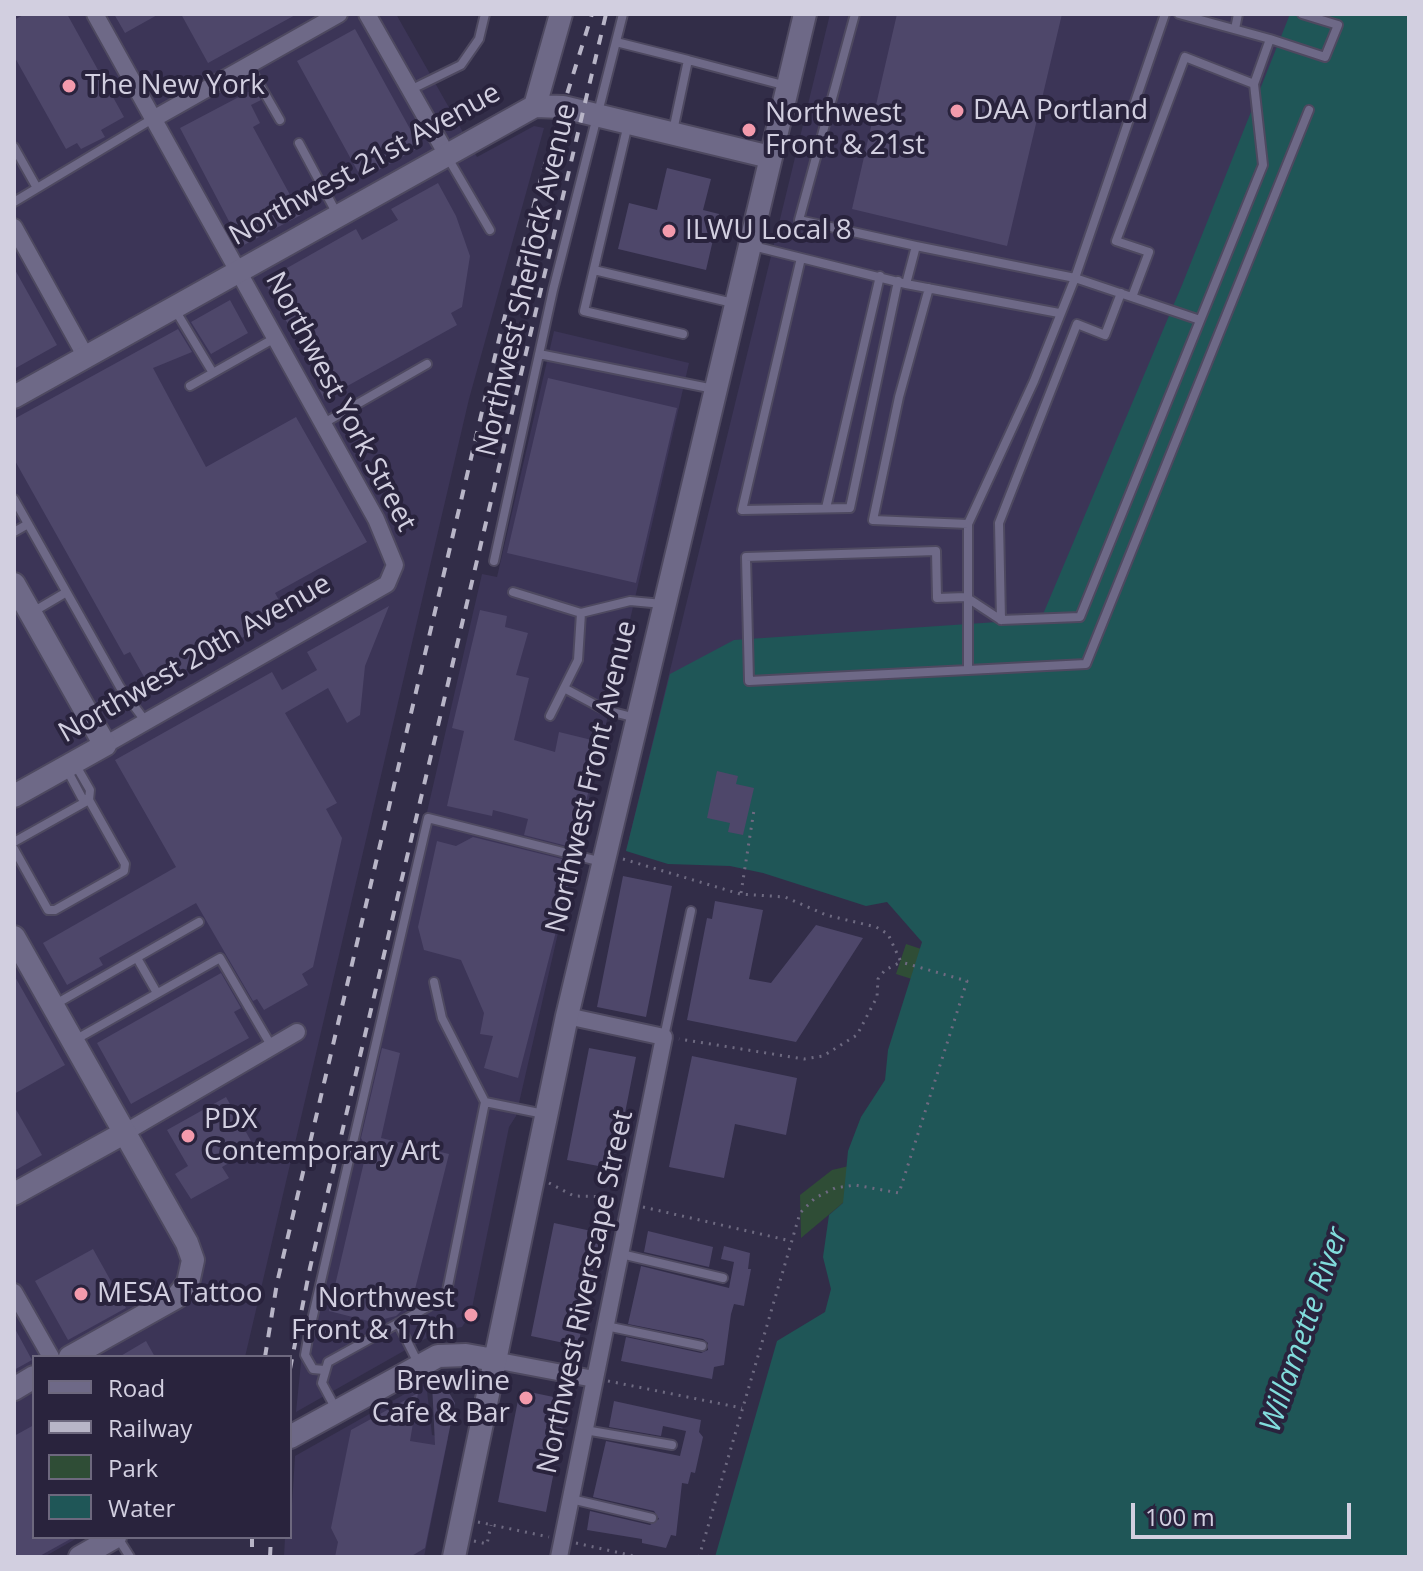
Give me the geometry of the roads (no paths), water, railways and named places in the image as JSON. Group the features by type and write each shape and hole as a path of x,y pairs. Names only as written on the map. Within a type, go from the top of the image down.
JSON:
{"street":[{"name":"Northwest York Street","path":"95,14 324,423 376,519 395,565"},
{"path":"155,118 339,14"},
{"path":"367,14 446,153"},
{"name":"Northwest Sherlock Avenue","path":"535,106 561,14"},
{"name":"Northwest Front Avenue","path":"456,1547 567,1016 805,14"},
{"name":"Northwest 21st Avenue","path":"14,397 535,106 563,107 770,157"},
{"path":"14,227 86,357"},
{"name":"Northwest 20th Avenue","path":"14,796 387,584 395,565"},
{"path":"14,584 105,745"},
{"path":"14,937 187,1243 193,1260 193,1273 177,1297 74,1355"},
{"path":"567,1016 664,1037"},
{"path":"14,1194 297,1032"},
{"name":"Northwest Riverscape Street","path":"559,1557 664,1037"},
{"path":"14,1292 50,1355"},
{"path":"292,1436 419,1365 448,1353 594,1379"},
{"path":"14,1389 32,1378"},
{"path":"80,1557 112,1539"}],"lane":[{"path":"410,90 461,65 479,39 485,14"},
{"name":"Northwest Sherlock Avenue","path":"494,561 539,354 623,14"},
{"path":"855,14 799,220 1075,278 1200,320"},
{"path":"968,670 968,524 1034,381 1075,278 1165,14"},
{"path":"1179,14 1325,57 1338,25 1302,14"},
{"path":"1235,29 1238,14"},
{"path":"1270,39 1254,84 1263,165 1080,617 1001,620 966,597 937,598 936,551 746,557 749,681 1086,664 1309,110"},
{"path":"616,42 787,86"},
{"path":"1132,297 1149,252 1116,241 1185,57 1254,84"},
{"path":"672,134 688,60"},
{"path":"248,65 280,120"},
{"path":"14,202 155,118"},
{"path":"628,124 584,311 683,334"},
{"path":"299,143 337,215"},
{"path":"14,147 37,188"},
{"path":"446,153 490,230"},
{"path":"749,245 929,288 1059,313"},
{"path":"801,258 742,510 850,508 902,282 916,246"},
{"path":"594,270 735,303"},
{"path":"826,508 880,276"},
{"path":"929,288 890,435 873,520 968,524"},
{"path":"1001,620 999,523 1077,324 1105,335 1121,293"},
{"path":"174,307 213,373"},
{"path":"190,386 276,337"},
{"path":"539,354 715,389"},
{"path":"324,423 427,364"},
{"path":"14,499 120,687 146,722"},
{"path":"14,532 28,524"},
{"path":"513,592 581,613 630,601 664,604"},
{"path":"30,613 65,593"},
{"path":"550,716 578,660 581,613"},
{"path":"564,688 605,710 636,718"},
{"path":"14,849 48,910 55,910 124,871 125,864 89,800 82,798 70,765"},
{"path":"14,842 89,800"},
{"path":"324,1370 313,1369 305,1355 309,1333 428,818 521,843 603,858"},
{"path":"664,1037 691,911"},
{"path":"53,1006 199,922"},
{"path":"137,958 157,993"},
{"path":"73,1041 220,958 272,1047"},
{"path":"337,1412 325,1391 324,1370 328,1362 442,1299 447,1291 485,1102 442,1018 434,982"},
{"path":"485,1102 545,1114"},
{"path":"621,1254 723,1278"},
{"path":"398,1323 419,1365"},
{"path":"605,1326 702,1346"},
{"path":"584,1430 672,1445"},
{"path":"570,1498 652,1518"},
{"path":"117,1539 130,1557"}],"water":[{"name":"Willamette River","path":"1290,14 1409,14 1409,1557 715,1557 777,1341 825,1312 831,1289 823,1257 829,1215 843,1203 848,1151 861,1117 885,1080 888,1050 922,942 887,902 866,906 763,873 730,866 668,864 626,851 670,674 734,640 1041,619 1182,285"}],"railway":[{"path":"265,1355 277,1283 500,335 543,171 592,14"},
{"path":"292,1359 310,1268 606,14"},
{"path":"252,1539 252,1557"},
{"path":"270,1557 271,1539"}],"place":[{"name":"The New York","path":"69,86"},
{"name":"DAA Portland","path":"957,111"},
{"name":"Northwest Front & 21st","path":"749,130"},
{"name":"ILWU Local 8","path":"669,231"},
{"name":"PDX Contemporary Art","path":"188,1136"},
{"name":"MESA Tattoo","path":"81,1294"},
{"name":"Northwest Front & 17th","path":"471,1315"},
{"name":"Brewline Cafe & Bar","path":"526,1398"}]}
